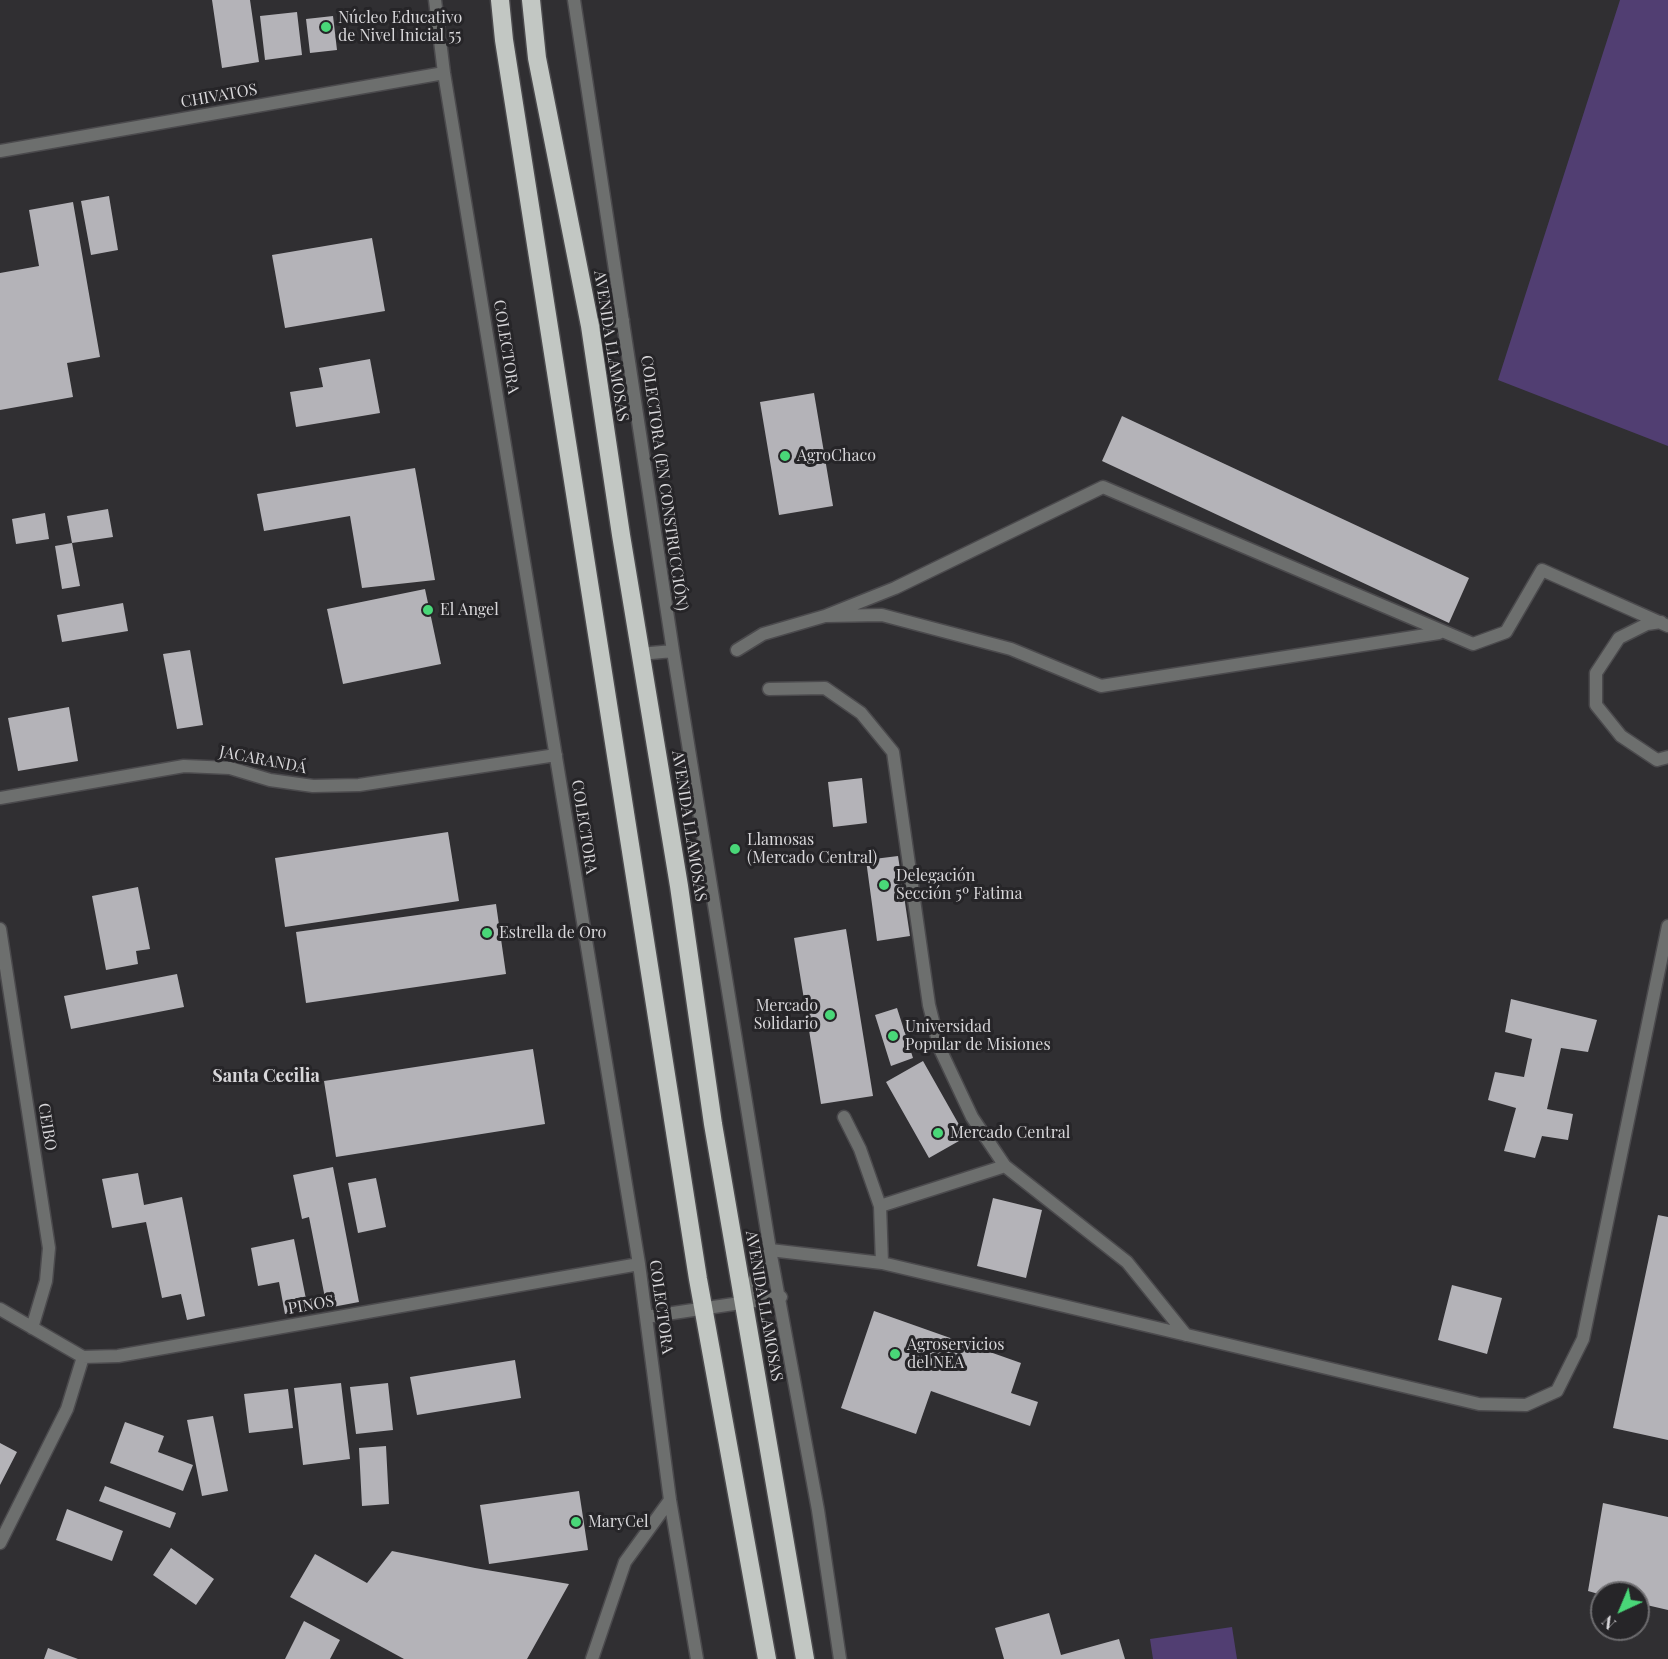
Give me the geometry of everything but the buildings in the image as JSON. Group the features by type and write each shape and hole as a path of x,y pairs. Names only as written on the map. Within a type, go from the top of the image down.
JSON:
{"highway":[{"path":"500,0 508,63 704,1308 767,1659"},
{"name":"AVENIDA LLAMOSAS","path":"531,0 537,58 590,326 640,654 679,886 713,1124 805,1659"}],"street":[{"name":"COLECTORA","path":"435,0 444,73 639,1263 670,1500 697,1659"},
{"path":"574,0 623,320 590,326"},
{"name":"CHIVATOS","path":"0,152 444,73"},
{"name":"COLECTORA (EN CONSTRUCCIÓN)","path":"623,320 673,651"},
{"path":"736,650 763,634 825,616 895,588 1103,487 1473,645 1506,632 1542,570 1665,624"},
{"path":"825,616 882,615 1011,649 1101,686 1439,632"},
{"path":"1665,624 1647,624 1619,638 1596,673 1596,705 1621,736 1657,760 1668,757"},
{"path":"640,654 673,651 770,1250 818,1510 840,1659"},
{"path":"769,689 825,688 861,713 893,752 929,1005 939,1049 972,1117 1005,1166 1127,1262 1186,1335"},
{"name":"JACARANDÁ","path":"0,798 184,766 230,768 270,780 313,786 359,785 556,755"},
{"path":"770,1250 882,1263 1479,1404 1526,1405 1557,1391 1583,1339 1668,926"},
{"name":"CEIBO","path":"0,929 49,1248 46,1281 32,1328"},
{"path":"844,1117 860,1149 880,1206 882,1263"},
{"path":"880,1206 1005,1166"},
{"path":"743,1302 770,1250"},
{"name":"PINOS","path":"83,1357 118,1356 639,1263"},
{"path":"646,1317 780,1297"},
{"path":"0,1309 83,1357 67,1409 0,1543"},
{"path":"592,1659 625,1562 670,1500"}],"shaded area":[{"path":"1620,0 1668,0 1668,446 1498,380"},
{"path":"1232,1627 1237,1659 1153,1659 1150,1639"}],"place":[{"name":"Núcleo Educativo de Nivel Inicial 55","path":"326,27"},
{"name":"AgroChaco","path":"785,456"},
{"name":"El Angel","path":"428,610"},
{"name":"Llamosas (Mercado Central)","path":"735,849"},
{"name":"Delegación Sección 5º Fatima","path":"884,885"},
{"name":"Estrella de Oro","path":"487,933"},
{"name":"Mercado Solidario","path":"830,1015"},
{"name":"Universidad Popular de Misiones","path":"893,1036"},
{"name":"Mercado Central","path":"938,1133"},
{"name":"Agroservicios del NEA","path":"895,1354"},
{"name":"MaryCel","path":"576,1522"}],"district":[{"name":"Santa Cecilia","path":"266,1076"}]}
